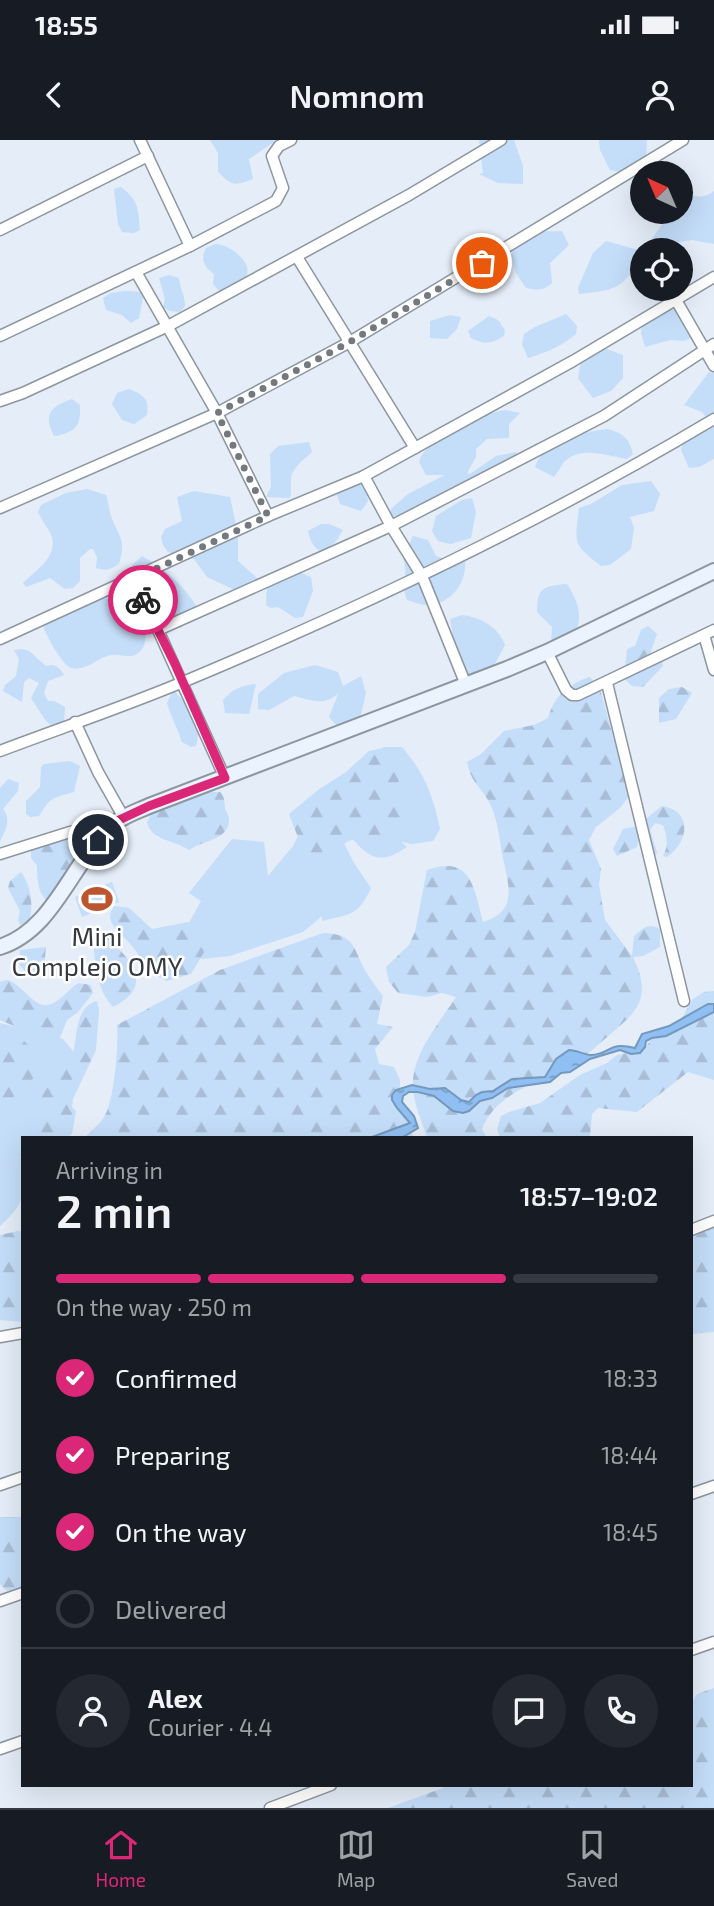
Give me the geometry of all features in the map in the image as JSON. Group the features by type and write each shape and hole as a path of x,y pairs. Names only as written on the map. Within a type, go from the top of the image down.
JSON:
{"main road":[{"path":"0,947 12,944 34,927 89,852 120,819 547,652 714,571"}],"street":[{"path":"140,140 191,246"},
{"path":"0,336 191,246 276,201 283,188 272,156 279,146 291,140"},
{"path":"0,401 169,326 409,195 501,140"},
{"path":"0,508 217,413 348,343 683,140"},
{"path":"0,230 148,156"},
{"path":"297,257 415,448"},
{"path":"136,272 217,413 268,516"},
{"path":"693,289 714,276"},
{"path":"0,639 268,516 364,476 573,361 674,301"},
{"path":"677,301 709,347 714,366"},
{"path":"158,630 391,526 604,416 709,347"},
{"path":"0,751 183,682 422,576 636,466 714,419"},
{"path":"364,476 422,576 466,685"},
{"path":"132,580 183,682 225,778"},
{"path":"547,652 569,694 578,695 709,632 714,670"},
{"path":"607,683 684,1001"},
{"path":"0,855 120,819 75,722"},
{"path":"693,1229 714,1221"},
{"path":"0,1337 21,1333"},
{"path":"0,1485 21,1478"},
{"path":"693,1493 714,1486"},
{"path":"0,1601 21,1594"},
{"path":"693,1649 714,1642"},
{"path":"0,1749 21,1742"},
{"path":"270,1808 326,1787"}],"green space":[{"path":"210,140 277,140 249,159 253,179 237,184 218,172 218,153"},
{"path":"479,140 514,140 523,166 523,184 498,183 479,174 483,173"},
{"path":"599,140 647,140 646,159 630,161 630,170 626,173 610,170 600,150"},
{"path":"121,187 136,205 140,230 134,233 122,232 118,224 114,189"},
{"path":"714,191 714,244 693,238 652,238 662,224 693,224 693,195"},
{"path":"562,231 569,245 550,263 552,283 540,289 526,288 516,273 511,255 531,233"},
{"path":"606,241 630,248 630,273 618,286 611,289 579,294 578,288 593,253"},
{"path":"215,244 234,251 242,258 247,268 247,279 221,293 213,284 214,274 205,266 203,259 206,248"},
{"path":"169,275 179,278 185,306 180,312 163,307 165,299 159,278"},
{"path":"144,292 139,318 131,323 122,315 106,310 103,298 111,293"},
{"path":"653,307 680,310 693,318 691,338 645,347 641,333 643,314"},
{"path":"566,314 577,326 576,334 553,349 528,358 522,344 524,334"},
{"path":"450,315 461,317 457,329 447,339 430,338 430,321"},
{"path":"489,316 498,320 505,330 504,336 488,343 471,338 468,331"},
{"path":"598,346 623,355 623,378 611,391 593,398 578,378 583,350"},
{"path":"709,372 714,373 714,414 706,417 702,412 684,405"},
{"path":"129,389 142,396 147,405 147,415 134,424 122,420 112,404 117,393"},
{"path":"72,399 80,405 78,423 67,433 54,436 49,422 51,412 58,405"},
{"path":"505,410 520,413 509,424 509,438 487,439 476,449 476,457 467,473 470,474 496,456 516,452 520,459 435,511 411,517 391,516 391,509 408,494 445,475 426,475 419,462 432,443 469,421"},
{"path":"714,427 714,459 699,467 689,468 681,450 683,443"},
{"path":"607,429 624,437 633,454 627,459 595,453 578,454 564,462 554,477 535,467 540,457 555,443 575,435"},
{"path":"309,442 312,452 293,472 290,498 266,497 271,487 270,454 278,446"},
{"path":"358,480 365,483 368,501 361,511 340,504 337,495 340,488"},
{"path":"651,481 660,494 654,511 630,517 634,528 631,549 610,565 601,566 578,542 579,508 591,504 622,485"},
{"path":"87,489 106,495 122,544 119,564 108,569 96,568 97,557 93,549 90,549 80,558 80,581 73,588 65,589 50,578 26,587 23,583 44,563 53,544 51,534 38,512 41,505 66,493"},
{"path":"194,491 230,497 238,534 238,561 257,578 256,589 237,591 207,577 194,559 168,552 163,545 161,537 165,529 182,521 177,497"},
{"path":"472,498 476,512 471,538 450,544 438,541 432,531 436,516 462,500"},
{"path":"321,524 329,524 343,530 324,553 313,544 308,531"},
{"path":"413,536 428,540 436,556 465,560 461,583 445,600 424,605 407,600 403,558"},
{"path":"142,556 173,578 196,606 181,628 157,622 120,577"},
{"path":"294,570 311,577 313,591 303,617 295,618 278,607 271,608 266,605 267,585"},
{"path":"567,584 578,609 579,622 574,637 551,645 552,627 537,612 538,597 547,587"},
{"path":"89,598 114,599 146,634 140,651 131,656 107,656 82,668 67,666 54,648 42,622 51,610"},
{"path":"462,615 488,624 498,633 505,645 495,664 482,674 466,674 456,653 450,619"},
{"path":"648,626 657,634 650,654 662,661 663,666 643,687 632,686 624,678 627,649 635,646 641,630"},
{"path":"14,650 29,651 46,666 57,667 64,675 48,681 44,693 48,701 65,707 64,721 51,725 46,721 31,698 39,683 29,678 24,682 22,702 3,691 5,685 16,676 19,659"},
{"path":"315,665 338,672 343,686 361,676 366,693 357,731 338,727 329,717 339,692 329,700 294,696 269,710 258,709 258,694 284,673"},
{"path":"590,677 600,689 618,754 630,781 629,796 620,808 596,827 589,840 601,869 599,885 605,920 632,956 634,936 646,927 660,929 660,947 643,956 633,957 642,990 637,1007 624,1023 591,1051 563,1069 522,1088 498,1105 482,1129 486,1136 427,1136 414,1098 414,1073 428,1039 456,997 442,993 427,997 398,993 389,982 386,967 409,945 415,932 427,870 442,866 462,871 473,887 483,922 503,911 509,894 497,826 491,806 473,779 467,762 481,754 504,731 534,725 548,718 558,697 575,683"},
{"path":"256,684 249,714 225,713 223,700 227,696 238,688"},
{"path":"682,687 692,693 676,719 659,723 659,698 669,689"},
{"path":"173,690 183,700 199,732 196,746 191,747 182,742 167,703"},
{"path":"383,747 402,747 417,766 431,795 440,829 433,841 412,844 401,842 407,847 382,858 369,854 349,835 367,772"},
{"path":"383,748 398,754 402,768 398,783 409,811 409,827 400,838 386,846 372,848 355,839 330,851 306,858 289,814 318,790 346,772 369,751"},
{"path":"70,761 80,766 74,792 52,799 39,816 30,817 26,814 26,801 40,787 41,767 44,764"},
{"path":"8,779 19,783 18,791 3,809 7,822 0,842 0,788"},
{"path":"204,792 220,792 224,798 229,819 228,826 220,836 189,850 158,837 149,828 147,822 155,808"},
{"path":"662,806 672,809 683,820 683,836 674,851 667,857 663,856 667,845 666,833 663,825 655,823 650,830 657,852 655,857 647,850 640,834 637,847 617,856 613,849 623,829 637,826"},
{"path":"313,807 335,825 354,863 371,888 362,904 346,915 322,921 322,916 303,932 230,956 202,959 179,947 179,941 201,901 189,893 232,839 264,842 268,876 293,846"},
{"path":"65,839 77,847 79,854 72,868 51,878 44,874 31,858 31,851 35,845"},
{"path":"63,841 88,842 79,873 52,906 43,897 39,887 37,862"},
{"path":"21,872 31,896 31,909 29,921 20,925 20,911 8,888 10,881"},
{"name":"Mini Complejo OMY","path":"112,882 119,902 82,917 75,897"},
{"path":"114,906 129,908 152,929 189,922 211,932 212,939 191,974 167,981 142,968 135,950 111,921 110,914"},
{"path":"323,933 342,936 348,940 383,996 377,1024 393,1027 375,1049 379,1064 394,1067 400,1080 400,1096 413,1136 86,1136 100,1123 108,1110 115,1072 117,1025 220,970"},
{"path":"104,934 122,952 134,971 136,980 134,990 113,1007 103,991 97,973 93,936"},
{"path":"46,947 44,968 30,977 19,964 20,950"},
{"path":"0,982 13,982 34,1001 45,1005 55,1002 79,983 91,985 93,993 78,1012 67,1020 59,1040 40,1043 28,1032 0,1020"},
{"path":"714,991 714,1080 688,1072 637,1112 598,1108 592,1114 590,1136 500,1136 497,1129 501,1116 540,1103 580,1075 607,1063 617,1055 645,1048 650,1041 679,1023 693,999 704,992"},
{"path":"97,1001 99,1011 96,1050 73,1099 72,1107 76,1111 72,1134 44,1136 37,1119 41,1099 50,1084 70,1062 80,1018 89,1005"},
{"path":"0,1023 63,1039 87,1068 54,1134 21,1136 21,1200 15,1211 0,1226"},
{"path":"0,1026 26,1043 42,1070 0,1110"},
{"path":"714,1214 714,1332 693,1334 693,1225"},
{"path":"21,1232 21,1322 0,1320 0,1235"},
{"path":"0,1517 21,1517 21,1589 8,1590 0,1584"},
{"path":"714,1688 714,1808 388,1808 446,1787 693,1787 693,1700 697,1694"}],"water":[{"path":"708,1004 714,1004 714,1012 666,1036 646,1041 640,1053 631,1054 620,1050 590,1059 570,1072 561,1073 550,1082 508,1088 492,1098 480,1101 463,1113 453,1111 434,1096 409,1092 403,1096 402,1102 414,1116 418,1128 405,1136 375,1136 410,1123 392,1100 396,1090 412,1085 430,1089 445,1088 461,1100 469,1102 476,1095 493,1091 512,1079 545,1077 556,1059 569,1050 591,1055 620,1046 635,1048 642,1034 669,1026"}],"way so far":[{"path":"143,600 132,580 268,516 217,413 348,343 482,263"}],"place":[{"name":"Mini Complejo OMY","path":"97,899"}],"route":[{"path":"98,840 117,821 225,778 175,664 143,600"}]}
